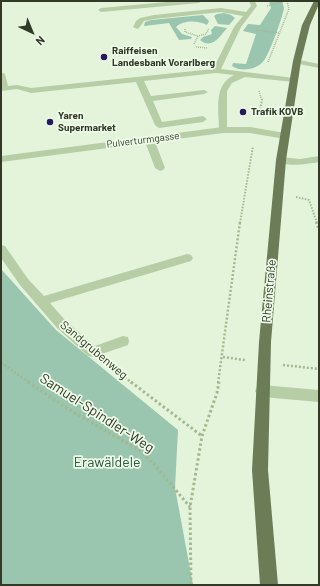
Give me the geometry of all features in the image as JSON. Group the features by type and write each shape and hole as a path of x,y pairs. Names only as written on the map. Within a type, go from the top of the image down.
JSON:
{"main road":[{"name":"Rheinstraße","path":"269,585 260,470 262,391 277,194 297,61 306,25 316,1"}],"street":[{"path":"101,10 199,1"},
{"path":"216,71 238,27 254,6 252,1"},
{"path":"137,27 139,21 154,17 222,10 248,15"},
{"path":"297,61 319,66"},
{"path":"1,74 3,89 17,87 31,91 216,71 294,80"},
{"path":"223,130 223,91 229,81 242,75"},
{"path":"139,79 159,125 203,119"},
{"path":"148,99 204,92"},
{"name":"Pulverturmgasse","path":"1,159 223,130 250,130 285,136"},
{"path":"149,139 160,168"},
{"path":"281,160 300,162 319,159"},
{"name":"Sandgrubenweg","path":"1,249 24,282 43,301 61,324 93,352"},
{"path":"43,301 188,258"},
{"path":"93,352 123,341"},
{"path":"262,391 319,396"}],"path":[{"path":"265,65 270,60 289,9 287,1"},
{"path":"258,90 262,100 258,118"},
{"path":"191,585 190,507 202,436 217,393 242,209 253,144"},
{"path":"277,194 309,200 319,230"},
{"name":"Sandgrubenweg","path":"93,352 202,436"},
{"name":"Samuel-Spindler-Weg","path":"1,363 68,408 139,450 153,463 190,507"},
{"path":"293,366 319,369"}],"green space":[{"path":"269,1 282,1 284,8 276,34 265,59 259,65 250,69 241,69 232,66 233,63 246,64 256,34 243,31 248,24 260,25 271,8"},
{"path":"224,13 235,18 229,25 218,24 214,16"},
{"path":"203,15 209,21 207,25 199,22 187,22 176,27 182,34 192,37 191,39 179,40 169,23 144,26 145,22 151,20"},
{"path":"215,26 227,28 219,38 212,43 204,43 200,40 203,37 212,34 211,30"},
{"name":"Erawäldele","path":"1,269 56,330 178,430 175,488 193,585 1,585"}],"place":[{"name":"Raiffeisen Landesbank Vorarlberg","path":"104,57"},
{"name":"Trafik KOVB","path":"243,112"},
{"name":"Yaren Supermarket","path":"50,122"}]}
